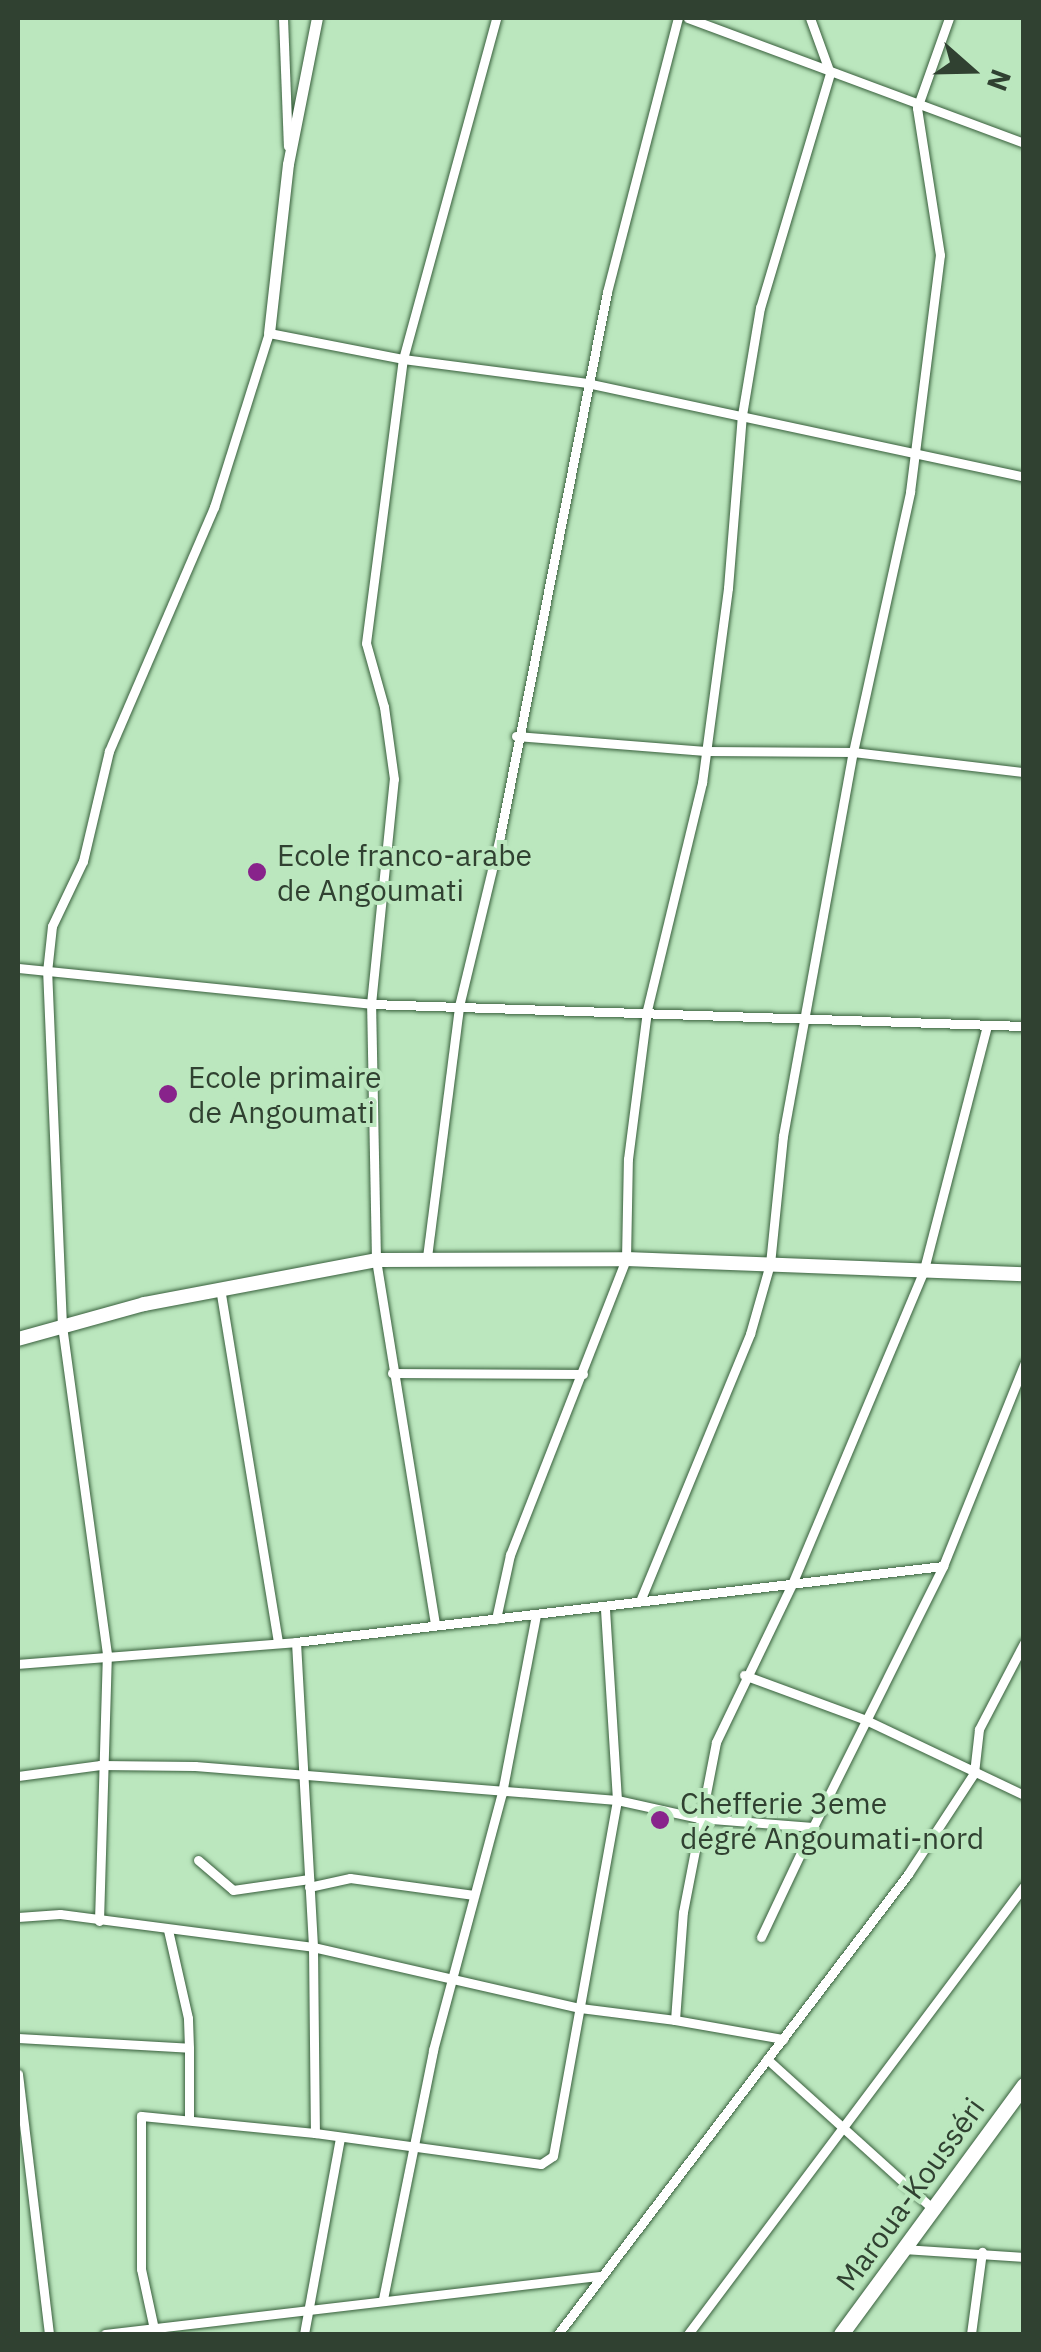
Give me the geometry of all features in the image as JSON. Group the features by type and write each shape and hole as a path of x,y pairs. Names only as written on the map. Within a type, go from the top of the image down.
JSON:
{"highway":[{"name":"Maroua-Kousséri","path":"841,2334 1024,2085"}],"main road":[{"path":"18,1338 220,1288 376,1260 626,1259 1024,1274"}],"street":[{"path":"283,18 288,164"},
{"path":"99,1921 100,1765 107,1654 62,1326 47,972 52,926 82,861 109,750 214,508 269,333 288,164 317,18"},
{"path":"435,1624 376,1260 371,1004 394,779 384,706 366,643 403,359 496,18"},
{"path":"427,1257 459,1006 587,383 678,18"},
{"path":"688,18 917,108 1024,143"},
{"path":"496,1619 510,1555 626,1259 628,1159 648,1010 705,752 728,588 742,415 760,308 830,74 810,18"},
{"path":"640,1601 750,1334 770,1264 783,1136 853,752 916,452 940,256 917,108 949,18"},
{"path":"269,333 403,359 587,383 1024,477"},
{"path":"516,736 705,752 853,752 1024,772"},
{"path":"18,968 371,1004 648,1010 1024,1026"},
{"path":"675,2020 683,1912 716,1742 744,1675 792,1584 923,1273 987,1026"},
{"path":"220,1288 278,1642"},
{"path":"760,1937 943,1566 1024,1364"},
{"path":"392,1372 583,1374"},
{"path":"18,1664 296,1642 943,1566"},
{"path":"154,2328 141,2269 138,2121 146,2113 549,2162 617,1800 604,1608"},
{"path":"384,2299 411,2148 451,1978 502,1793 536,1615"},
{"path":"296,1642 313,1947 315,2134"},
{"path":"558,2334 908,1874 974,1772 979,1729 1024,1643"},
{"path":"744,1675 866,1720 1024,1794"},
{"path":"18,1776 100,1765 303,1774 617,1800 699,1818 812,1827"},
{"path":"198,1860 233,1890 350,1878 474,1895"},
{"path":"688,2334 1024,1886"},
{"path":"18,1916 99,1921 313,1947 580,2008 783,2038"},
{"path":"168,1930 188,2018 188,2118"},
{"path":"18,2038 188,2048"},
{"path":"767,2059 934,2210"},
{"path":"18,2074 49,2334"},
{"path":"304,2334 340,2138"},
{"path":"904,2249 1024,2257"},
{"path":"970,2334 982,2252"},
{"path":"105,2334 600,2276"}],"place":[{"name":"Ecole franco-arabe de Angoumati","path":"257,872"},
{"name":"Ecole primaire de Angoumati","path":"168,1094"},
{"name":"Chefferie 3eme dégré Angoumati-nord","path":"660,1820"}]}
